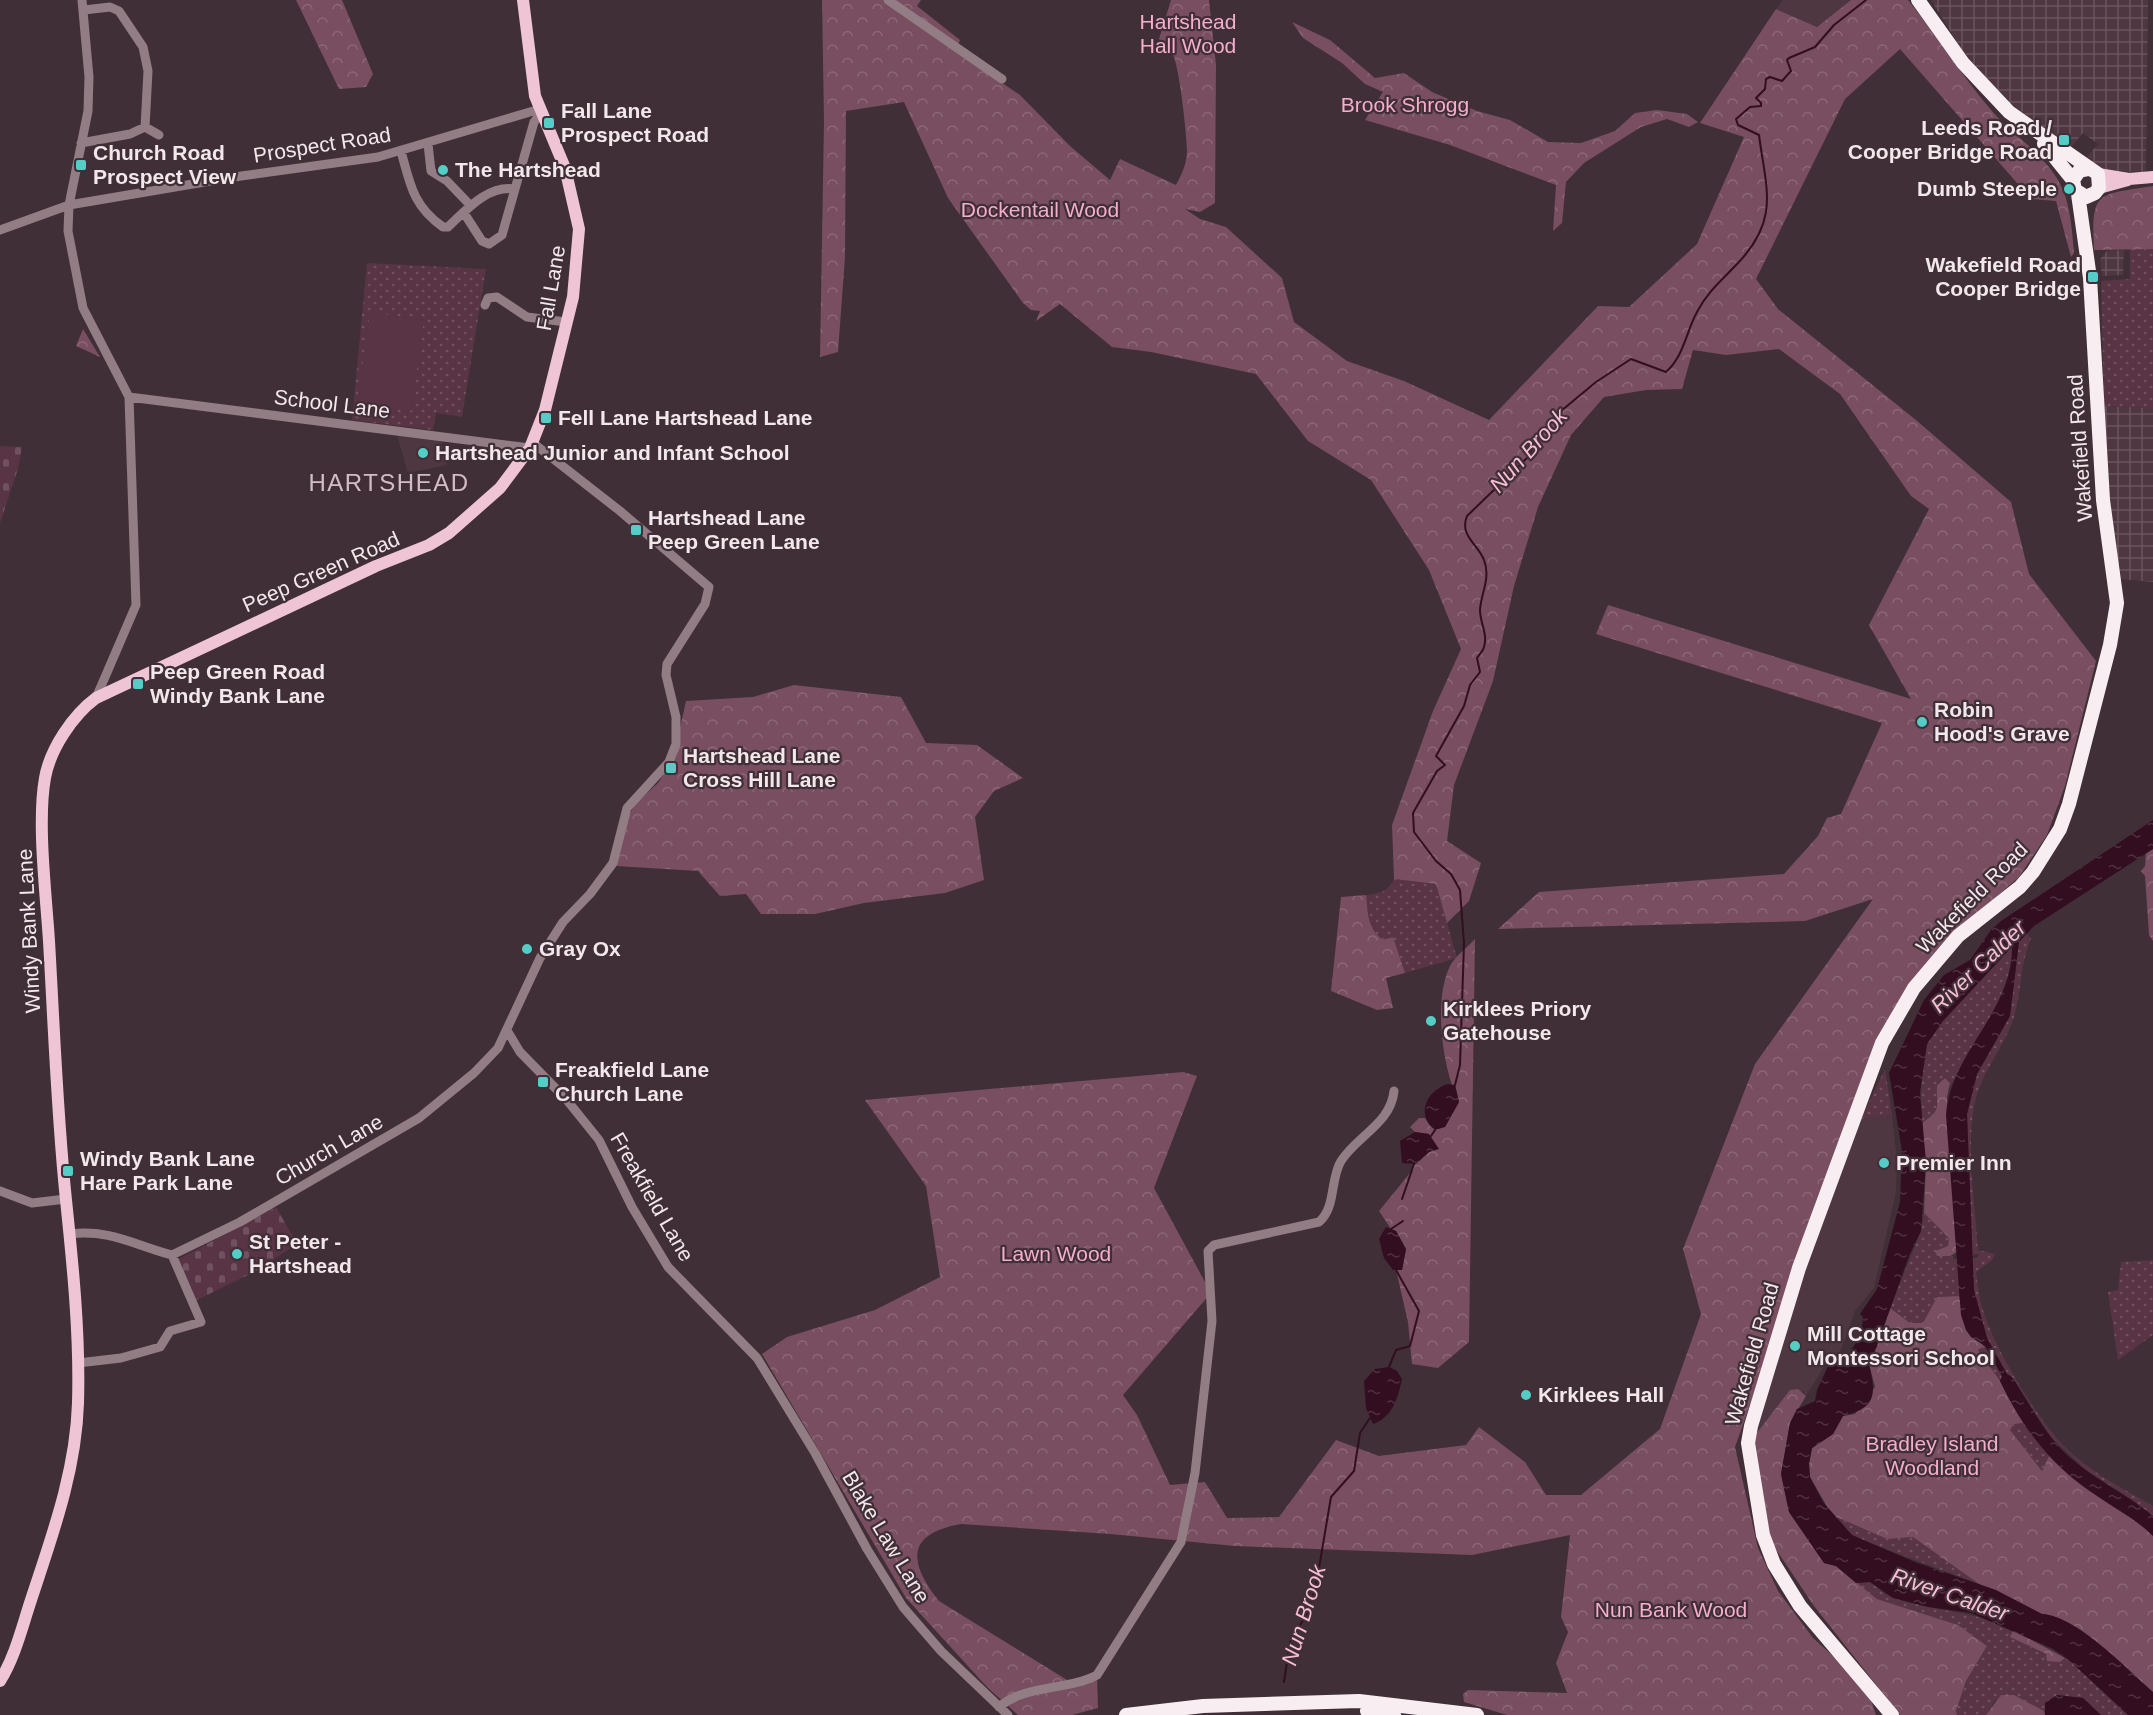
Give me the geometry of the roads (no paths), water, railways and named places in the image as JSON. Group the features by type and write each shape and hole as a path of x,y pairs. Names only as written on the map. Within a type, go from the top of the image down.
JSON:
{"highway":[{"path":"1918,0 1963,63 2009,112 2091,184"},
{"path":"2027,126 2073,180 2079,171 2091,184"},
{"name":"Wakefield Road","path":"1892,1715 1800,1606 1777,1570 1763,1535 1748,1443 1799,1268 1882,1044 1914,988 1958,936 2020,886 2033,872 2060,829 2069,804 2110,645 2117,603 2103,500 2090,278 2083,225 2091,184 2073,180"},
{"path":"1125,1715 1174,1708 1359,1701 1477,1715"},
{"path":"1263,1705 1356,1709 1394,1715"}],"main road":[{"name":"Fall Lane","path":"523,0 523,21 535,96 565,168 579,229 578,264 566,322 545,410 532,446"},
{"path":"2091,184 2153,177"},
{"name":"Peep Green Road","path":"96,698 376,566 429,545 449,533 500,488 532,446"},
{"name":"Windy Bank Lane","path":"0,1681 13,1654 59,1518 76,1442 78,1363 46,893 44,780 55,748 88,704 96,698"}],"street":[{"name":"Windy Bank Lane","path":"82,0 89,77 88,111 69,206 68,231 83,308 129,397 136,605 96,698"},
{"path":"888,0 1002,79"},
{"path":"84,10 110,8 119,11 143,47 148,71 145,127"},
{"path":"428,144 431,171 447,181 468,209 483,241 489,244 497,241 507,226 534,122 541,111"},
{"name":"Prospect Road","path":"0,230 69,206 234,177 378,157 541,111"},
{"path":"145,127 159,135"},
{"path":"81,143 130,134 145,127"},
{"path":"401,151 415,199 433,220 443,227 448,227 468,209 497,189 515,189"},
{"path":"487,297 496,297 527,317 566,322"},
{"name":"School Lane","path":"129,397 532,446"},
{"name":"Church Lane","path":"172,1255 240,1222 420,1118 474,1073 498,1048 508,1032 546,949 562,922 590,894 613,863 627,808 669,762 676,744 676,717 666,675 667,664 705,604 710,587 621,512 532,446"},
{"name":"Freakfield Lane","path":"508,1032 520,1052 566,1099 599,1140 632,1207 668,1267 757,1358"},
{"path":"498,1048 508,1047 520,1052"},
{"path":"1004,1711 1007,1700 1097,1675 1181,1542 1195,1473 1212,1321 1208,1251 1215,1245 1256,1234 1319,1222 1325,1216 1337,1169 1343,1158 1384,1117 1393,1103 1394,1091"},
{"path":"0,1191 32,1203 66,1200"},
{"path":"70,1234 92,1231 111,1234 172,1255 201,1322 170,1331 160,1347 121,1358 78,1363"},
{"name":"Blake Law Lane","path":"757,1358 820,1461 867,1549 903,1607 941,1651 1004,1711"}],"water":[{"name":"River Calder","path":"2153,820 2153,849 2034,926 2019,942 2010,1016 1977,1074 1967,1114 1974,1290 1987,1338 2007,1374 2012,1377 2055,1442 2072,1460 2153,1516 2153,1536 2081,1485 2040,1446 2018,1415 2000,1381 2002,1376 1985,1346 1971,1337 1961,1315 1946,1115 1950,1092 1959,1071 2003,992 2010,970 2012,947 1943,1021 1927,1044 1920,1093 1926,1163 1921,1231 1909,1256 1869,1364 1873,1384 1871,1398 1862,1409 1843,1416 1833,1434 1812,1448 1809,1464 1810,1477 1823,1502 1852,1535 1915,1562 1996,1590 2042,1614 2056,1617 2086,1633 2153,1692 2153,1715 2128,1715 2070,1661 2053,1649 1971,1613 1928,1607 1893,1598 1870,1582 1856,1583 1836,1566 1824,1563 1789,1512 1781,1474 1790,1423 1797,1409 1815,1401 1817,1390 1830,1362 1832,1360 1841,1363 1853,1348 1862,1324 1863,1317 1860,1314 1877,1289 1900,1202 1902,1151 1889,1073 1924,1000 1944,975 1970,960 1991,930 2001,921"},
{"path":"1447,1084 1455,1085 1459,1102 1445,1127 1435,1130 1426,1117 1426,1104 1434,1092"},
{"path":"1415,1132 1429,1134 1439,1149 1429,1152 1416,1164 1402,1163 1400,1141"},
{"path":"1386,1227 1396,1231 1406,1249 1402,1270 1393,1270 1384,1258 1379,1239"},
{"path":"1389,1367 1397,1371 1402,1379 1393,1406 1385,1417 1373,1424 1366,1408 1364,1381 1375,1369"},
{"path":"2057,1695 2083,1698 2101,1715 2045,1715 2045,1703"}],"waterway":[{"name":"Nun Brook","path":"1455,1085 1460,1065 1464,943 1460,890 1451,874 1436,861 1414,832 1413,813 1437,771 1445,765 1436,756 1464,706 1470,685 1480,672 1477,658 1485,642 1480,610 1486,567 1481,554 1465,529 1467,516 1529,456 1536,439 1561,411 1596,382 1631,359 1666,372 1672,366 1701,305 1751,247 1760,232 1765,217 1767,188 1759,135 1738,125 1736,119 1750,107 1761,106 1756,98 1765,89 1766,79 1770,77 1782,81 1791,71 1787,60 1789,58 1815,47 1834,25 1866,0"},
{"name":"Nun Brook","path":"1431,1136 1435,1130"},
{"name":"Nun Brook","path":"1402,1199 1414,1164"},
{"name":"Nun Brook","path":"1391,1229 1403,1221"},
{"name":"Nun Brook","path":"1389,1367 1396,1350 1410,1346 1419,1311 1396,1270"},
{"name":"Nun Brook","path":"1284,1682 1290,1642 1309,1610 1317,1580 1331,1497 1354,1471 1360,1433 1370,1418"}],"place":[{"name":"Fall Lane Prospect Road","path":"549,123"},
{"name":"Leeds Road / Cooper Bridge Road","path":"2064,140"},
{"name":"Church Road Prospect View","path":"81,165"},
{"name":"The Hartshead","path":"443,170"},
{"name":"Dumb Steeple","path":"2069,189"},
{"name":"Wakefield Road Cooper Bridge","path":"2093,277"},
{"name":"Fell Lane Hartshead Lane","path":"546,418"},
{"name":"Hartshead Junior and Infant School","path":"423,453"},
{"name":"Hartshead Lane Peep Green Lane","path":"636,530"},
{"name":"Peep Green Road Windy Bank Lane","path":"138,684"},
{"name":"Robin Hood's Grave","path":"1922,722"},
{"name":"Hartshead Lane Cross Hill Lane","path":"671,768"},
{"name":"Gray Ox","path":"527,949"},
{"name":"Kirklees Priory Gatehouse","path":"1431,1021"},
{"name":"Freakfield Lane Church Lane","path":"543,1082"},
{"name":"Premier Inn","path":"1884,1163"},
{"name":"Windy Bank Lane Hare Park Lane","path":"68,1171"},
{"name":"St Peter - Hartshead","path":"237,1254"},
{"name":"Mill Cottage Montessori School","path":"1795,1346"},
{"name":"Kirklees Hall","path":"1526,1395"}],"district":[{"name":"HARTSHEAD","path":"389,483"}],"park label":[{"name":"Hartshead Hall Wood","path":"1188,34"},
{"name":"Brook Shrogg","path":"1405,105"},
{"name":"Dockentail Wood","path":"1040,210"},
{"name":"Lawn Wood","path":"1056,1254"},
{"name":"Bradley Island Woodland","path":"1932,1456"},
{"name":"Nun Bank Wood","path":"1671,1610"}]}
